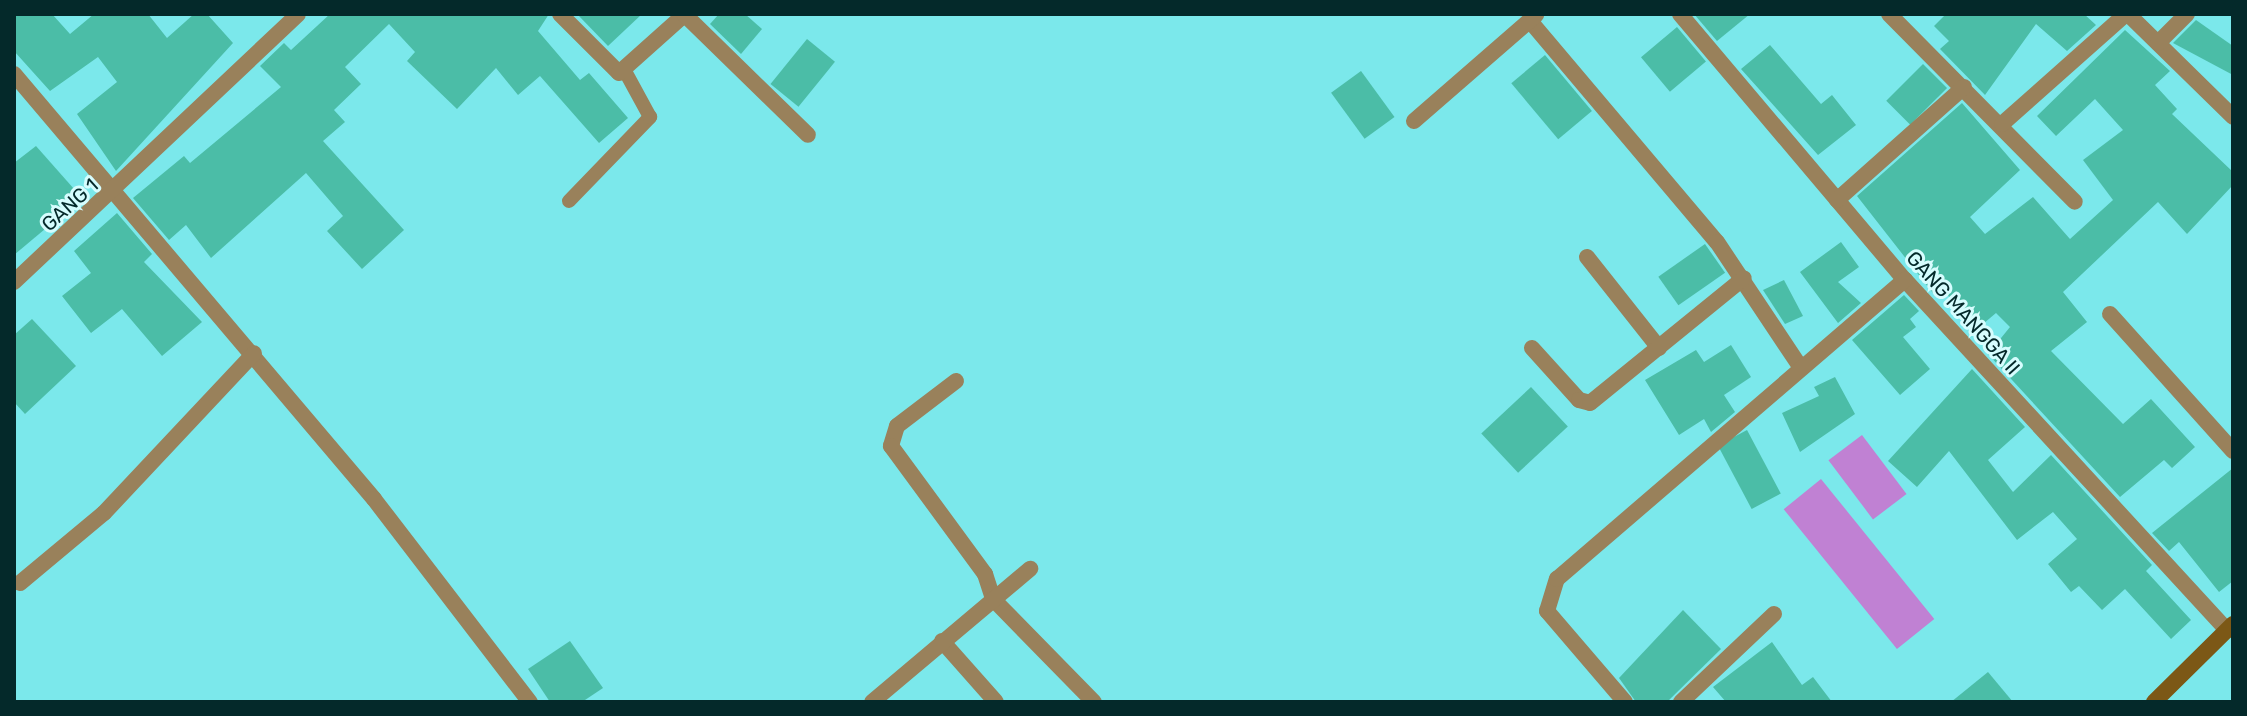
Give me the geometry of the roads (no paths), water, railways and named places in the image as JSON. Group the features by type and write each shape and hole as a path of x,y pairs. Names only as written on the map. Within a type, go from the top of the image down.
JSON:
{"main road":[{"path":"2154,702 2230,627"}],"street":[{"name":"GANG 1","path":"14,282 118,189 298,14"},
{"path":"560,14 613,71 626,73 684,14 808,135"},
{"name":"GANG MANGGA II","path":"1680,14 1905,280 2230,627"},
{"path":"1889,14 2002,124 2075,202"},
{"path":"2002,124 2127,14 2233,117"},
{"path":"2158,43 2187,14"},
{"path":"1414,121 1534,18 1744,278 1801,368"},
{"path":"14,74 118,189 374,499 530,702"},
{"path":"1837,200 1964,87"},
{"path":"1587,257 1659,348"},
{"path":"1532,348 1586,403 1744,278"},
{"path":"1625,702 1547,611 1552,586 1905,280"},
{"path":"2110,314 2233,451"},
{"path":"20,583 104,513 254,353"},
{"path":"956,381 897,426 891,446 985,574 993,599 1094,702"},
{"path":"872,702 1030,569"},
{"path":"1681,702 1774,614"},
{"path":"942,641 996,702"}],"lane":[{"path":"569,201 650,117 626,73"}]}
